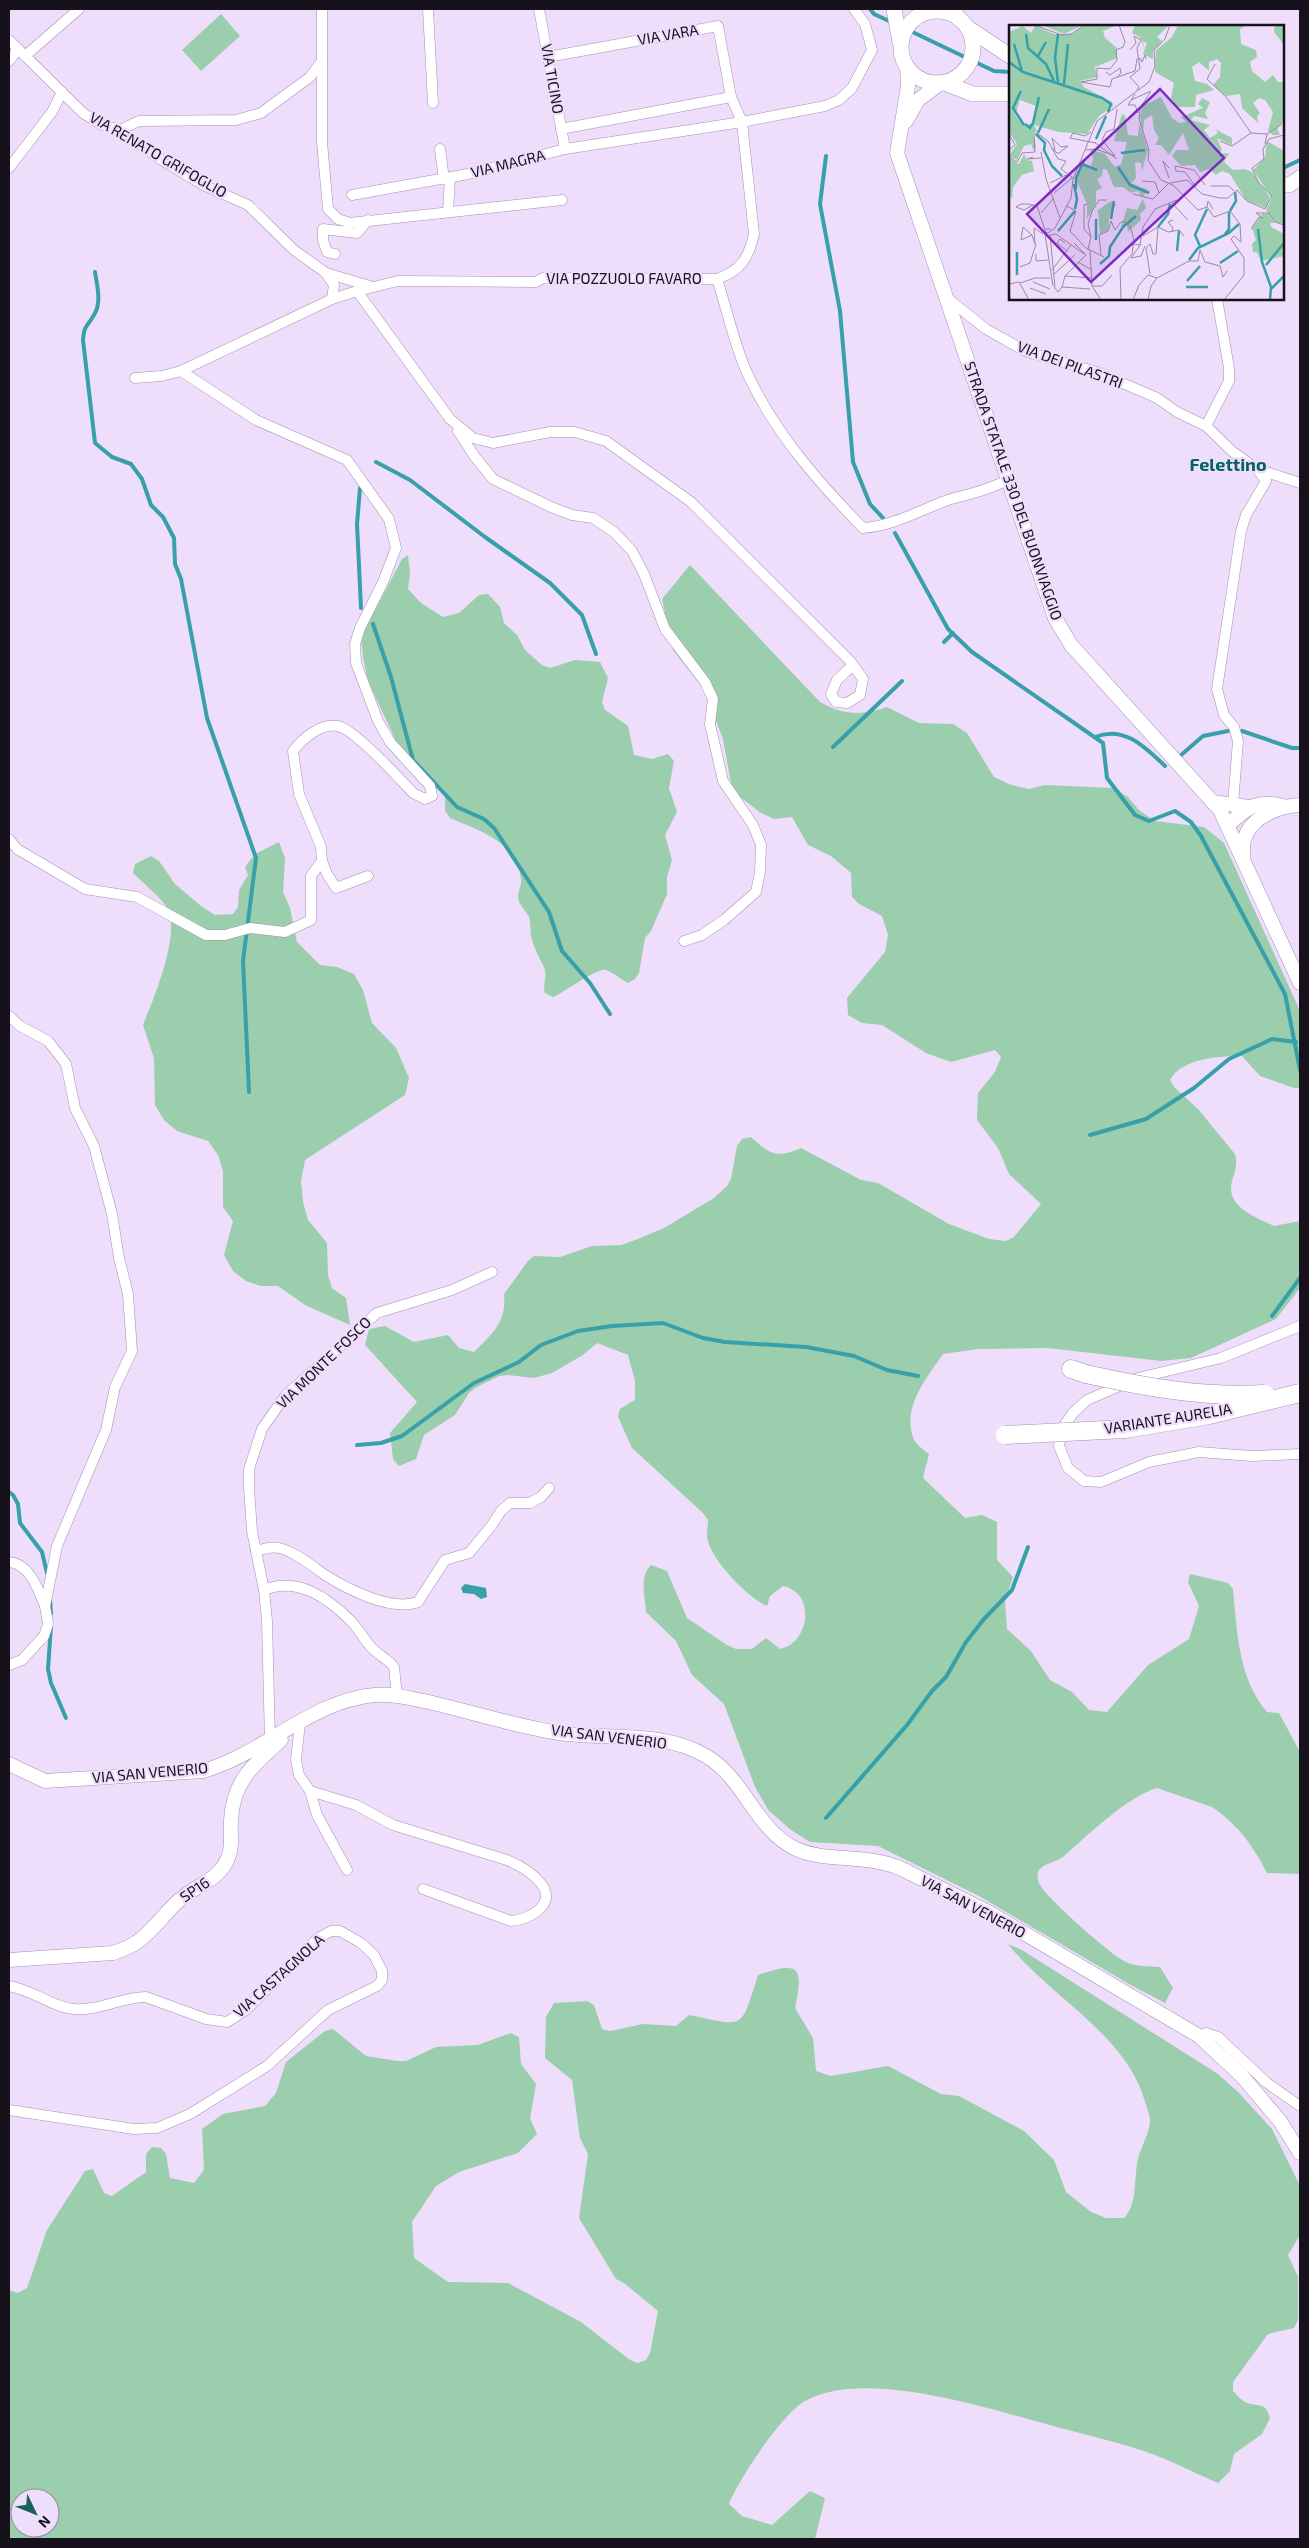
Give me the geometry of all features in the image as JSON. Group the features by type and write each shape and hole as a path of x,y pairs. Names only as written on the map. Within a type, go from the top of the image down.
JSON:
{"highway":[{"path":"1079,1371 1138,1386 1194,1393 1246,1395 1300,1392"},
{"name":"VARIANTE AURELIA","path":"1005,1435 1125,1429 1209,1416 1300,1392"}],"main road":[{"path":"903,34 916,16 931,11 957,16 1009,55"},
{"path":"895,12 903,34 907,67 921,80 942,82 973,94 1009,94"},
{"path":"942,82 957,77 971,57 972,37 957,16"},
{"path":"1284,185 1288,185 1300,178"}],"street":[{"path":"9,61 79,9"},
{"path":"322,9 322,142 328,209 344,223 562,200"},
{"path":"428,9 433,103"},
{"name":"VIA TICINO","path":"539,9 565,149"},
{"path":"565,149 742,122 832,103 852,88 872,50 865,24 854,9"},
{"name":"VIA VARA","path":"548,57 718,26 731,97 742,122 754,234 750,250 744,262 731,274 717,279"},
{"name":"VIA RENATO GRIFOGLIO","path":"9,40 83,113 102,125 120,130 163,161 196,181 248,204 294,250 326,273 373,287"},
{"path":"120,130 139,121 236,120 261,113 310,77 322,61"},
{"path":"897,142 908,86 907,67"},
{"path":"897,142 913,106 925,93 942,82"},
{"path":"9,168 52,112 62,92"},
{"path":"561,129 731,97"},
{"name":"STRADA STATALE 330 DEL BUONVIAGGIO","path":"897,142 900,162 1046,596 1061,631 1071,646 1212,802 1229,828 1300,983"},
{"path":"440,149 447,178"},
{"name":"VIA MAGRA","path":"352,195 468,174 565,149"},
{"name":"VIA MAGRA","path":"447,178 448,211"},
{"path":"335,254 327,252 323,240 324,230 357,233 368,220"},
{"path":"326,273 334,285 332,299"},
{"name":"VIA POZZUOLO FAVARO","path":"135,378 162,376 181,371 332,299 398,281 536,282 542,278 717,279 748,376 794,451 863,528 883,526 948,500 993,488 1007,480"},
{"path":"356,291 475,457 493,479 551,507 572,515 593,518 614,532 632,551 644,574 664,629 705,682 713,699 710,724 723,781 752,825 761,845 760,872 756,892 724,920 702,935 684,942"},
{"name":"VIA DEI PILASTRI","path":"947,298 986,329 1027,352 1097,372 1157,398 1177,412 1206,426 1233,452 1257,468 1300,483"},
{"path":"1206,426 1229,381 1229,368 1217,300"},
{"path":"181,371 256,420 347,460 380,504 395,534 396,548 355,644 356,663 376,714 390,742 430,786 432,794 430,798 425,799 413,793 357,738 340,726 330,726 302,739 293,751 299,794 321,847 322,861 327,874 336,888 368,876"},
{"path":"450,420 473,438 494,443 558,432 575,432 606,441 691,502 853,666"},
{"path":"1233,804 1238,741 1234,727 1224,715 1217,690 1241,531 1246,515 1266,481 1257,468"},
{"path":"1212,802 1249,806 1265,803 1283,806 1300,805"},
{"path":"1229,828 1249,806"},
{"path":"1244,860 1244,838 1254,824 1283,806"},
{"path":"1229,828 1254,824"},
{"path":"9,840 17,848 85,889 137,897 206,935 225,935 250,928 285,932 311,920 312,876 322,861"},
{"path":"9,1016 20,1026 48,1041 66,1064 75,1108 94,1146 110,1204 128,1294 132,1351 115,1387 106,1430 57,1546 46,1606 48,1624 44,1636 22,1660 9,1665"},
{"name":"VIA MONTE FOSCO","path":"270,1740 264,1590 252,1531 249,1469 262,1429 285,1396 377,1313 452,1290 492,1272"},
{"path":"1300,1326 1221,1358 1138,1378 1087,1400 1073,1412 1063,1427 1059,1446 1068,1468 1084,1480 1101,1482 1148,1462 1190,1453 1251,1456 1300,1454"},
{"path":"256,1551 279,1548 303,1559 343,1584 378,1600 403,1605 412,1604 418,1602 445,1560 469,1553 501,1511 510,1503 530,1503 541,1497 549,1488"},
{"path":"9,1562 19,1564 30,1574 46,1606"},
{"path":"264,1590 277,1584 292,1584 309,1590 325,1600 353,1623 372,1648 394,1667 397,1696"},
{"name":"VIA SAN VENERIO","path":"9,1764 46,1781 203,1771 216,1767 270,1740 329,1706 375,1695 397,1696 559,1733 626,1736 667,1743 699,1752 730,1776 771,1828 793,1848 818,1855 869,1859 895,1866 988,1912 1199,2036 1219,2052 1280,2120 1300,2153"},
{"path":"300,1723 296,1760 299,1775 310,1791 317,1815 347,1870"},
{"name":"SP16","path":"9,1960 113,1953 125,1950 138,1941 183,1896 217,1875 224,1868 230,1848 231,1805 236,1789 255,1763 300,1723"},
{"path":"310,1791 356,1805 393,1825 507,1860 524,1868 544,1889 546,1895 542,1906 533,1916 522,1920 511,1920 423,1889"},
{"name":"VIA CASTAGNOLA","path":"9,1986 36,1993 56,2004 71,2009 87,2010 136,1997 146,1997 206,2019 227,2022 246,2010 317,1939 332,1931 340,1931 361,1942 374,1955 383,1976 381,1982 371,1990 328,2010 259,2072 190,2114 157,2128 126,2128 9,2110"},
{"path":"1199,2036 1206,2033 1218,2037 1267,2083 1300,2106"}],"shaded area":[{"path":"221,14 240,36 201,71 182,50"},
{"path":"408,555 410,573 408,589 421,603 443,617 459,613 479,595 488,594 500,607 504,623 517,635 525,650 542,665 550,668 575,660 600,662 608,678 602,702 605,710 628,726 634,755 652,759 668,754 674,761 669,788 677,812 665,835 672,860 667,877 667,894 651,931 645,938 639,973 635,979 628,983 609,971 602,970 553,997 545,993 545,970 532,940 529,917 519,900 521,879 518,866 512,855 495,839 450,818 445,811 445,794 396,741 368,681 361,637 402,559"},
{"path":"690,565 820,702 837,710 852,713 869,712 887,707 919,723 953,724 967,733 994,777 1011,785 1029,789 1045,785 1114,788 1128,797 1139,810 1155,821 1204,827 1224,843 1300,1011 1300,1088 1294,1088 1260,1076 1242,1056 1212,1058 1192,1063 1183,1067 1170,1080 1174,1087 1198,1109 1235,1154 1236,1164 1231,1190 1237,1204 1251,1215 1274,1226 1300,1221 1300,1288 1276,1319 1191,1358 1161,1361 1048,1348 978,1349 943,1354 917,1394 911,1417 914,1440 929,1454 923,1478 965,1518 982,1515 997,1522 997,1560 1013,1577 1005,1601 1007,1629 1031,1651 1050,1680 1072,1692 1089,1710 1107,1712 1148,1665 1189,1639 1199,1606 1188,1582 1190,1574 1228,1583 1233,1589 1241,1654 1250,1684 1257,1699 1267,1712 1279,1713 1300,1752 1300,1874 1267,1873 1244,1836 1222,1814 1212,1807 1157,1788 1133,1799 1063,1857 1042,1867 1038,1873 1039,1883 1053,1900 1107,1949 1130,1964 1160,1967 1173,1988 1165,2003 979,1896 878,1846 810,1842 791,1830 769,1811 755,1787 724,1704 692,1675 676,1641 646,1612 645,1575 651,1565 667,1571 687,1618 736,1649 752,1649 766,1638 780,1649 790,1645 803,1629 805,1608 801,1598 794,1591 783,1586 770,1596 767,1606 759,1602 740,1586 714,1555 707,1536 708,1520 703,1513 632,1448 618,1417 620,1409 635,1400 635,1381 628,1355 597,1343 583,1355 552,1373 534,1378 508,1375 499,1376 475,1388 469,1393 455,1415 424,1435 416,1459 399,1466 393,1459 390,1433 417,1402 365,1345 369,1329 385,1326 414,1342 448,1335 459,1348 474,1352 497,1327 503,1312 504,1294 528,1261 534,1256 560,1257 592,1246 621,1245 664,1228 714,1198 727,1186 731,1179 737,1146 742,1139 751,1137 769,1151 779,1154 801,1148 861,1180 878,1183 949,1224 989,1239 1006,1241 1014,1237 1041,1204 1009,1174 998,1148 977,1120 978,1093 995,1072 1001,1057 995,1050 951,1062 926,1053 882,1025 862,1023 848,1015 847,998 885,952 888,935 882,916 859,904 852,897 851,873 831,856 808,845 792,817 774,819 761,813 740,797 731,783 723,739 705,691 673,650 662,599"},
{"path":"279,842 285,858 283,892 290,908 297,942 320,965 337,967 354,974 363,990 372,1023 396,1048 409,1078 405,1095 305,1160 301,1181 303,1202 308,1220 327,1243 328,1275 332,1288 346,1298 350,1325 305,1305 278,1286 261,1286 246,1281 233,1271 224,1255 233,1221 223,1207 223,1171 218,1155 208,1141 177,1131 164,1120 155,1105 154,1058 143,1025 165,965 171,931 170,917 166,906 133,873 135,864 151,856 159,861 175,884 201,906 215,915 233,914 238,907 239,890 248,875 245,867 255,854"},
{"path":"465,1584 486,1588 487,1597 481,1599 474,1594 463,1593 461,1588"},
{"path":"1008,1944 1022,1950 1218,2074 1239,2093 1272,2129 1300,2186 1300,2235 1288,2255 1298,2277 1298,2320 1294,2328 1268,2334 1233,2382 1233,2391 1239,2397 1245,2402 1266,2409 1270,2418 1262,2434 1234,2454 1230,2471 1218,2483 1171,2461 1141,2450 990,2409 924,2394 890,2389 858,2388 829,2392 805,2401 796,2408 762,2448 729,2504 742,2516 772,2525 810,2491 825,2498 815,2539 9,2539 9,2290 18,2293 27,2288 47,2230 85,2171 93,2169 104,2193 112,2196 146,2172 146,2154 152,2147 161,2148 166,2154 170,2178 194,2183 204,2170 202,2129 223,2114 265,2106 276,2093 286,2062 325,2031 333,2029 366,2056 397,2061 406,2061 436,2047 478,2045 511,2033 519,2037 521,2064 536,2084 530,2118 537,2134 518,2153 459,2172 436,2186 412,2222 414,2258 448,2282 508,2283 581,2322 630,2360 638,2363 646,2360 650,2353 658,2311 624,2283 616,2279 579,2218 588,2154 580,2138 572,2080 545,2058 546,2017 554,2003 587,2001 594,2005 602,2029 610,2031 643,2024 676,2026 689,2015 722,2022 732,2022 744,2015 758,1975 782,1968 790,1968 795,1970 798,1975 798,1994 795,2008 813,2038 816,2071 831,2076 888,2066 941,2094 959,2096 1024,2131 1054,2160 1066,2192 1091,2212 1106,2218 1124,2218 1133,2200 1138,2158 1150,2125 1149,2114 1137,2080 1123,2058 1106,2038 1045,1982"}],"waterway":[{"path":"870,9 874,14 891,22"},
{"path":"902,27 994,71 1009,72"},
{"path":"826,156 820,204 840,311 853,462 870,504 883,518"},
{"path":"1284,168 1300,160"},
{"path":"95,272 98,305 83,335 95,443 112,457 131,464 142,479 151,505 163,517 174,538 175,564 181,579 207,718 256,858 243,961 249,1092"},
{"path":"376,462 410,480 550,583 582,615 596,654"},
{"path":"360,488 357,524 361,608"},
{"path":"895,533 948,629 972,652 1103,743 1107,778 1135,815 1149,821 1175,811 1191,822 1201,836 1285,994 1300,1070"},
{"path":"373,624 391,677 413,760 457,807 484,819 494,828 549,912 562,951 590,983 610,1014"},
{"path":"944,642 953,633"},
{"path":"833,747 902,681"},
{"path":"1180,756 1203,736 1228,731"},
{"path":"1242,731 1292,748 1300,748"},
{"path":"1095,737 1106,734 1125,736 1142,745 1165,766"},
{"path":"1090,1135 1146,1119 1194,1088 1229,1059 1272,1039 1296,1042"},
{"path":"1272,1316 1300,1278"},
{"path":"357,1445 381,1443 402,1436 474,1383 519,1362 541,1345 578,1331 612,1326 663,1323 703,1338 725,1342 806,1347 854,1356 887,1370 918,1376"},
{"path":"9,1492 18,1504 20,1523 42,1552 47,1573"},
{"path":"826,1818 907,1725 932,1691 946,1677 966,1642 984,1619 1012,1590 1028,1547"},
{"path":"50,1599 51,1614"},
{"path":"51,1626 48,1669 51,1683 66,1718"}],"district":[{"name":"Felettino","path":"1228,465"}]}
